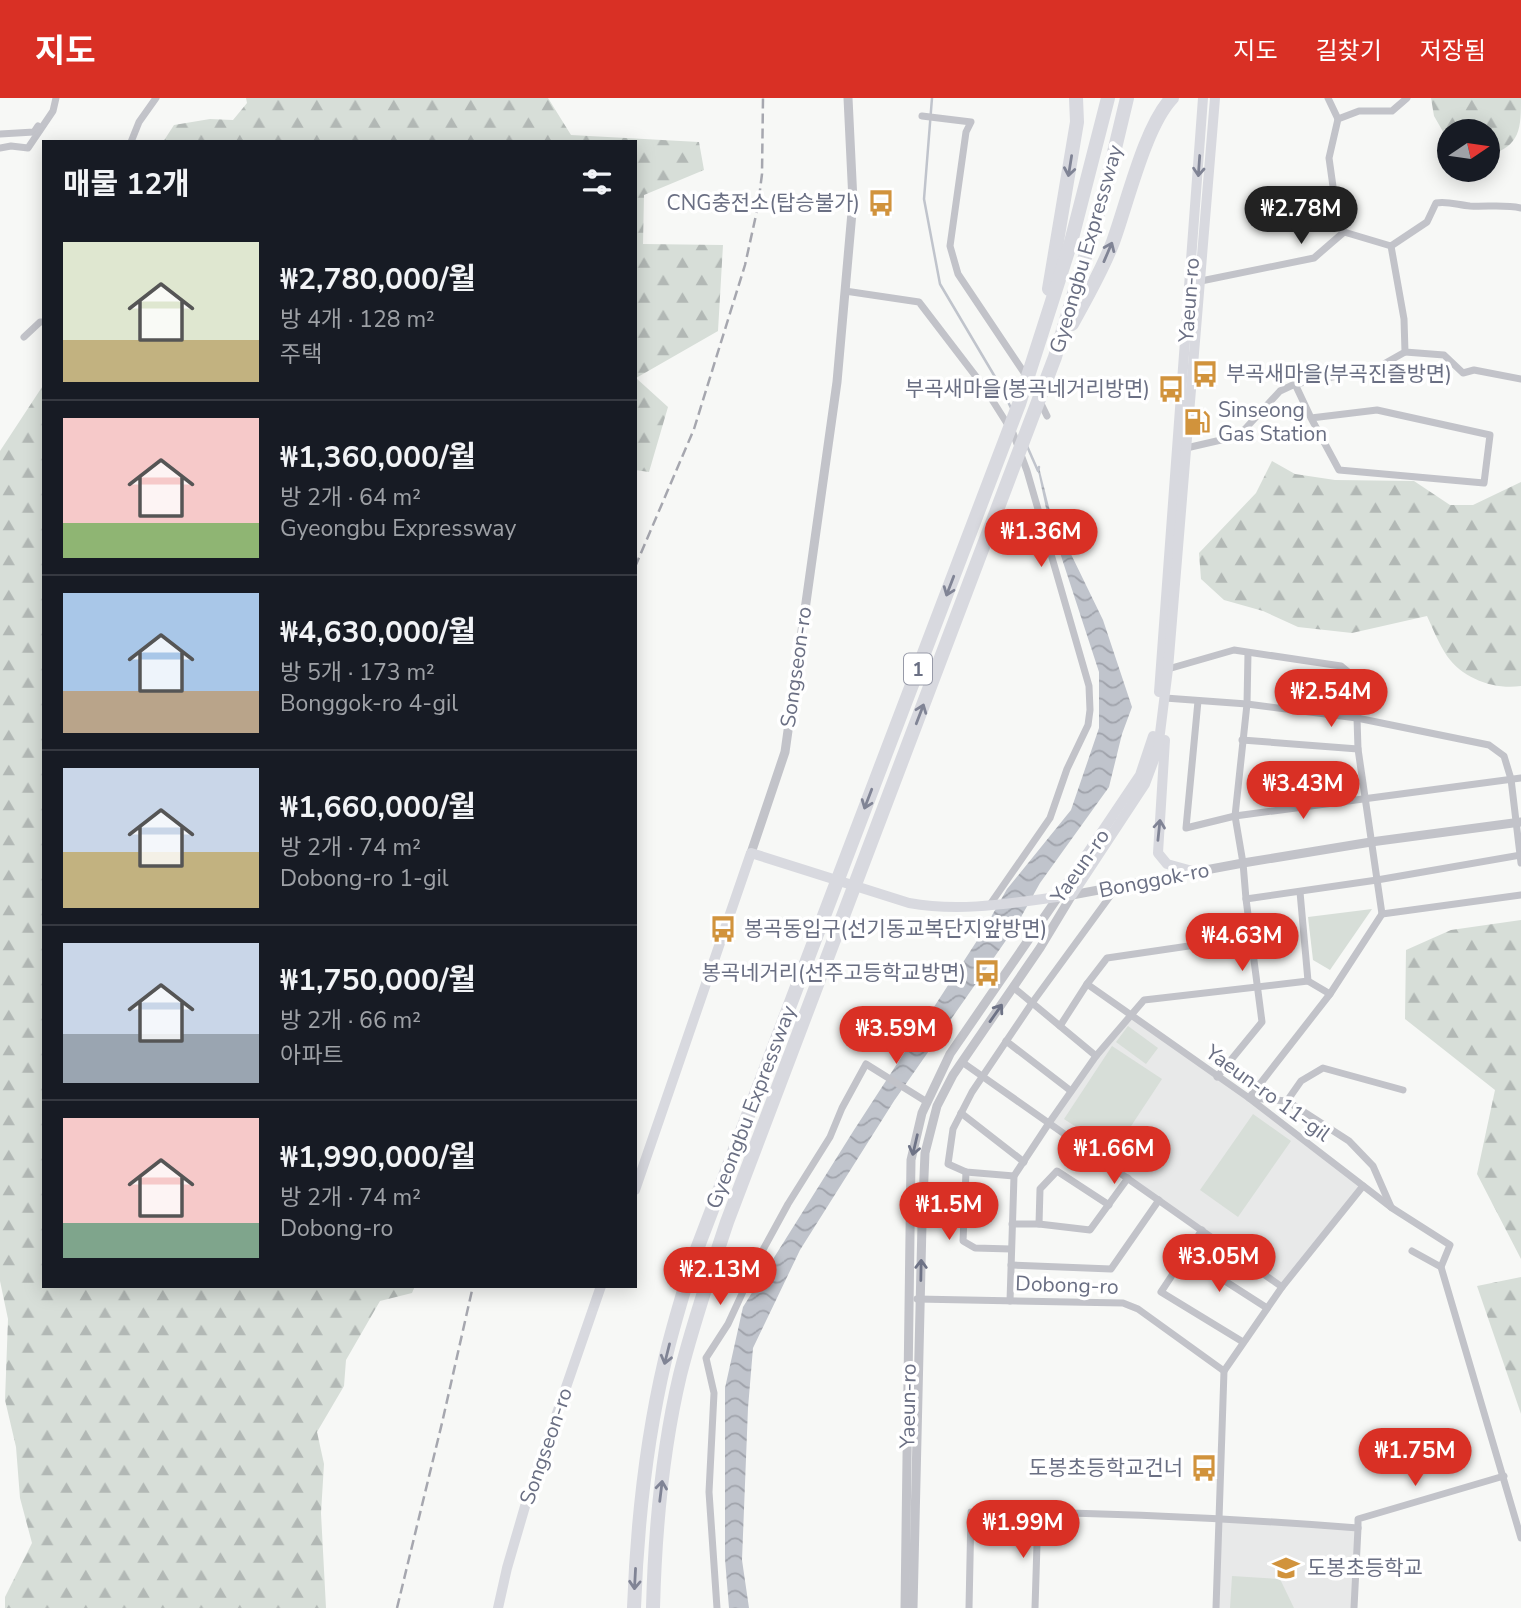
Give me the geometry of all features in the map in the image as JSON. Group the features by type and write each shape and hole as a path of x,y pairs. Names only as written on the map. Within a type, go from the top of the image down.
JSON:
{"highway":[{"path":"1040,342 1072,158 1078,109 1076,98"},
{"path":"1055,357 1099,273 1112,244 1147,143 1161,113 1172,98"},
{"name":"Gyeongbu Expressway","path":"634,1608 636,1546 644,1480 653,1420 677,1316 703,1234 1040,342 1071,242 1108,99"},
{"name":"Gyeongbu Expressway","path":"653,1608 654,1559 667,1445 680,1377 699,1306 727,1222 1055,357 1101,203 1126,101"}],"main road":[{"name":"Yaeun-ro","path":"1072,895 1145,785 1158,749 1168,669 1203,98"},
{"name":"Yaeun-ro","path":"1058,897 1140,775 1152,744 1201,281 1215,98"},
{"path":"1165,698 1158,853 1167,863 1196,872"},
{"name":"Bonggok-ro","path":"751,853 909,903 950,909 1072,895"},
{"name":"Songseon-ro","path":"637,1184 751,853"},
{"name":"Songseon-ro","path":"498,1608 526,1503 599,1288"}],"street":[{"path":"0,134 34,132 55,98"},
{"path":"0,148 28,148 53,111 55,98"},
{"path":"132,140 139,122 156,98"},
{"name":"Songseon-ro","path":"751,853 785,752 837,382 853,201 846,98"},
{"path":"1328,98 1338,119 1329,158 1337,215 1344,232"},
{"path":"1338,119 1359,111 1392,111 1407,98"},
{"path":"922,116 971,122 966,132 950,246 958,274 1031,383 1047,416"},
{"path":"1391,246 1427,222 1437,204 1445,202 1471,206 1509,205 1521,208"},
{"path":"1201,281 1314,258 1344,232"},
{"path":"1344,232 1391,246"},
{"path":"1391,246 1404,319 1405,352"},
{"path":"845,291 919,302 984,387 1013,433 1027,471 1086,673 1090,710 1083,738 1067,769 1049,818 989,906"},
{"path":"24,337 42,322"},
{"path":"1183,449 1234,437 1245,429 1280,391 1295,384 1375,369 1405,352 1444,355 1463,373 1474,370 1521,379"},
{"path":"1295,384 1311,418 1339,470 1484,484 1490,435 1377,410 1311,418"},
{"path":"1168,669 1234,650 1341,666 1365,686 1357,718 1358,749 1382,914 1330,994 1249,1098"},
{"path":"1217,1077 1262,1022 1235,816 1247,704 1248,653"},
{"path":"1165,698 1247,704 1357,718 1489,745 1500,752 1506,762 1518,823 1521,858 1246,899"},
{"path":"1198,701 1186,828 1235,816 1521,778"},
{"path":"1242,740 1358,749"},
{"name":"Bonggok-ro","path":"1072,895 1371,842 1518,823"},
{"path":"1014,1176 966,1172 948,1164 953,1129 982,1076 1116,888"},
{"path":"1300,892 1308,981"},
{"name":"Yaeun-ro","path":"913,1608 925,1153 937,1106 962,1062 1041,948 1072,895"},
{"path":"1382,914 1521,895"},
{"name":"Yaeun-ro","path":"905,1608 911,1160 922,1113 950,1054 1058,897"},
{"path":"1060,1026 1107,958 1250,937"},
{"path":"1010,1301 1014,1176 1096,1056 1144,1000 1308,981 1330,994"},
{"name":"Yaeun-ro 11-gil","path":"1087,984 1249,1098 1392,1208 1450,1245 1441,1267"},
{"path":"1013,987 1096,1056"},
{"path":"1006,1041 1071,1091"},
{"path":"962,1062 1282,1287"},
{"path":"717,1608 709,1492 714,1393 706,1358 728,1324 788,1204 830,1137 866,1064 927,1102"},
{"path":"1287,1101 1301,1081 1322,1068 1403,1090"},
{"path":"1249,1098 1287,1101 1349,1141 1373,1166 1392,1208"},
{"path":"961,1113 1024,1162"},
{"path":"1039,1224 1040,1189 1057,1171 1109,1205"},
{"path":"966,1172 963,1241 975,1248 1011,1250"},
{"path":"1012,1224 1090,1230 1128,1178"},
{"path":"1216,1608 1224,1371 1282,1287 1363,1186"},
{"path":"1011,1265 1111,1269 1159,1200"},
{"path":"1202,1230 1161,1292 1243,1342"},
{"path":"1412,1251 1441,1267 1521,1538"},
{"path":"1186,1256 1268,1308"},
{"name":"Dobong-ro","path":"909,1298 1124,1303 1138,1309 1224,1371"},
{"path":"1354,1608 1358,1519 1504,1476"},
{"path":"969,1608 971,1512 1218,1517 1357,1528"},
{"path":"1035,1608 1038,1512"}],"shaded area":[{"path":"1129,1015 1363,1186 1282,1287 1049,1123"},
{"name":"도봉초등학교","path":"1218,1517 1358,1528 1354,1608 1216,1608"}],"green space":[{"path":"246,98 548,98 571,135 699,142 704,170 644,195 643,244 723,245 718,331 637,377 637,140 164,140 174,125 210,119 233,120 247,103"},
{"path":"1431,98 1521,98 1517,134 1507,147 1500,150 1500,119 1437,119 1437,121"},
{"path":"637,379 668,407 649,472 637,470"},
{"path":"42,387 42,1288 414,1288 412,1293 380,1301 346,1360 344,1386 317,1432 324,1464 321,1513 326,1608 5,1608 5,1597 32,1543 20,1498 16,1447 5,1400 8,1319 0,1281 0,451"},
{"path":"1272,461 1295,474 1335,480 1414,481 1450,505 1473,505 1521,482 1521,686 1490,684 1462,671 1447,656 1427,616 1352,633 1298,627 1263,611 1224,600 1201,579 1199,553 1256,493"},
{"path":"1372,909 1330,970 1313,960 1308,917"},
{"path":"1521,920 1521,1259 1477,1174 1495,1090 1405,1019 1406,950 1451,930"},
{"path":"1128,1026 1158,1048 1146,1064 1116,1042"},
{"path":"1112,1046 1162,1079 1114,1152 1064,1119"},
{"path":"1253,1114 1291,1141 1238,1217 1200,1190"},
{"path":"1521,1277 1521,1414 1477,1286"},
{"path":"1232,1576 1280,1579 1294,1608 1230,1608"}],"water":[{"path":"1039,467 1050,511 1103,620 1132,707 1122,734 1109,787 1040,883 1016,926 894,1101 800,1250 753,1348 742,1560 749,1608 729,1608 725,1559 725,1388 743,1307 982,933 1007,889 1071,810 1099,728 1099,672 1047,513"}],"waterway":[{"path":"932,98 924,199 940,284 1011,408"},
{"path":"1027,446 1038,471 1039,467"}],"railway":[{"path":"637,562 694,429 745,265 762,174 763,98"},
{"path":"397,1608 473,1288"}],"place":[{"name":"CNG충전소(탑승불가)","path":"881,203"},
{"name":"부곡새마을(부곡진즐방면)","path":"1205,374"},
{"name":"부곡새마을(봉곡네거리방면)","path":"1171,389"},
{"name":"Sinseong Gas Station","path":"1197,422"},
{"name":"봉곡동입구(선기동교복단지앞방면)","path":"723,929"},
{"name":"봉곡네거리(선주고등학교방면)","path":"987,973"},
{"name":"도봉초등학교건너","path":"1204,1468"},
{"name":"도봉초등학교","path":"1286,1568"}]}
